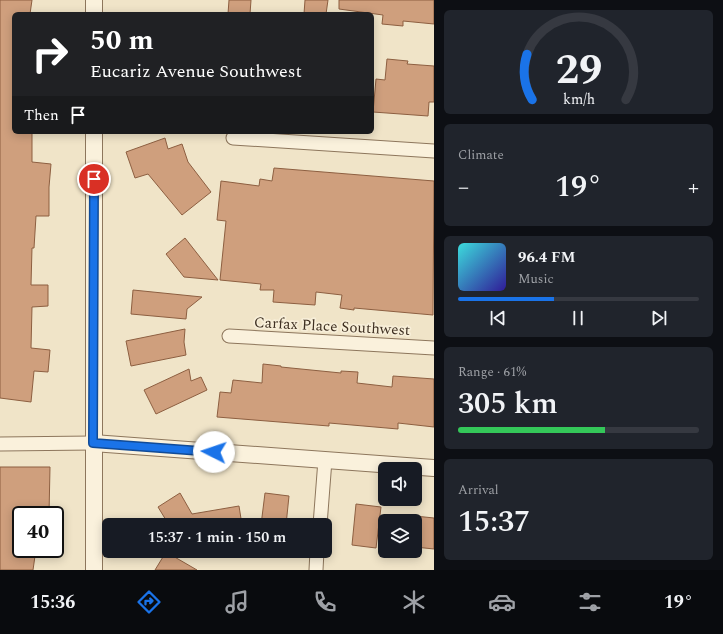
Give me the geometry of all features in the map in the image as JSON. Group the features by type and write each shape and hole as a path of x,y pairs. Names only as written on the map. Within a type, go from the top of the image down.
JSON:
{"street":[{"path":"94,0 94,12"},
{"path":"94,134 94,570"},
{"path":"233,138 434,150"},
{"name":"Carfax Place Southwest","path":"229,336 434,348"},
{"path":"0,444 93,443 434,468"},
{"path":"321,518 325,460"},
{"path":"316,570 317,558"}],"building":[{"path":"0,0 32,0 30,12 12,12 12,134 32,134 32,162 51,164 49,216 36,216 34,248 32,248 31,285 48,285 48,306 32,307 31,348 50,350 48,372 34,371 31,402 0,398"},
{"path":"229,0 251,0 250,12 228,12"},
{"path":"305,0 328,0 326,12 304,12"},
{"path":"339,0 434,0 434,24 403,21 403,26 382,24 383,15 374,14 374,12 339,9"},
{"path":"387,59 408,61 407,64 434,66 434,102 429,102 428,116 374,112 376,79 385,80"},
{"path":"165,138 168,149 182,144 188,162 211,192 182,215 148,174 135,178 126,152"},
{"path":"274,168 434,181 433,315 340,308 342,295 316,292 315,305 273,302 274,290 260,290 261,284 220,280 226,221 217,220 221,181 259,186 260,179 272,181"},
{"path":"185,238 218,280 184,277 166,254"},
{"path":"133,290 202,297 187,309 186,319 131,314"},
{"path":"185,329 184,342 186,355 131,366 126,341"},
{"path":"263,364 341,373 341,371 358,372 357,383 392,387 393,376 434,379 434,427 398,423 398,429 329,423 329,426 217,417 220,392 231,393 233,380 262,383"},
{"path":"189,369 191,381 201,377 207,390 156,414 144,390"},
{"path":"0,467 50,467 49,506 12,506 12,558 35,558 33,570 0,570"},
{"path":"180,493 192,514 239,506 241,518 165,518 158,507"},
{"path":"265,493 289,496 287,518 262,518"},
{"path":"356,504 381,507 380,514 378,514 376,548 352,545"},
{"path":"422,517 434,518 434,549 422,548"},
{"path":"162,558 176,558 197,570 155,570"}],"route":[{"path":"94,179 93,443 214,452"}]}
